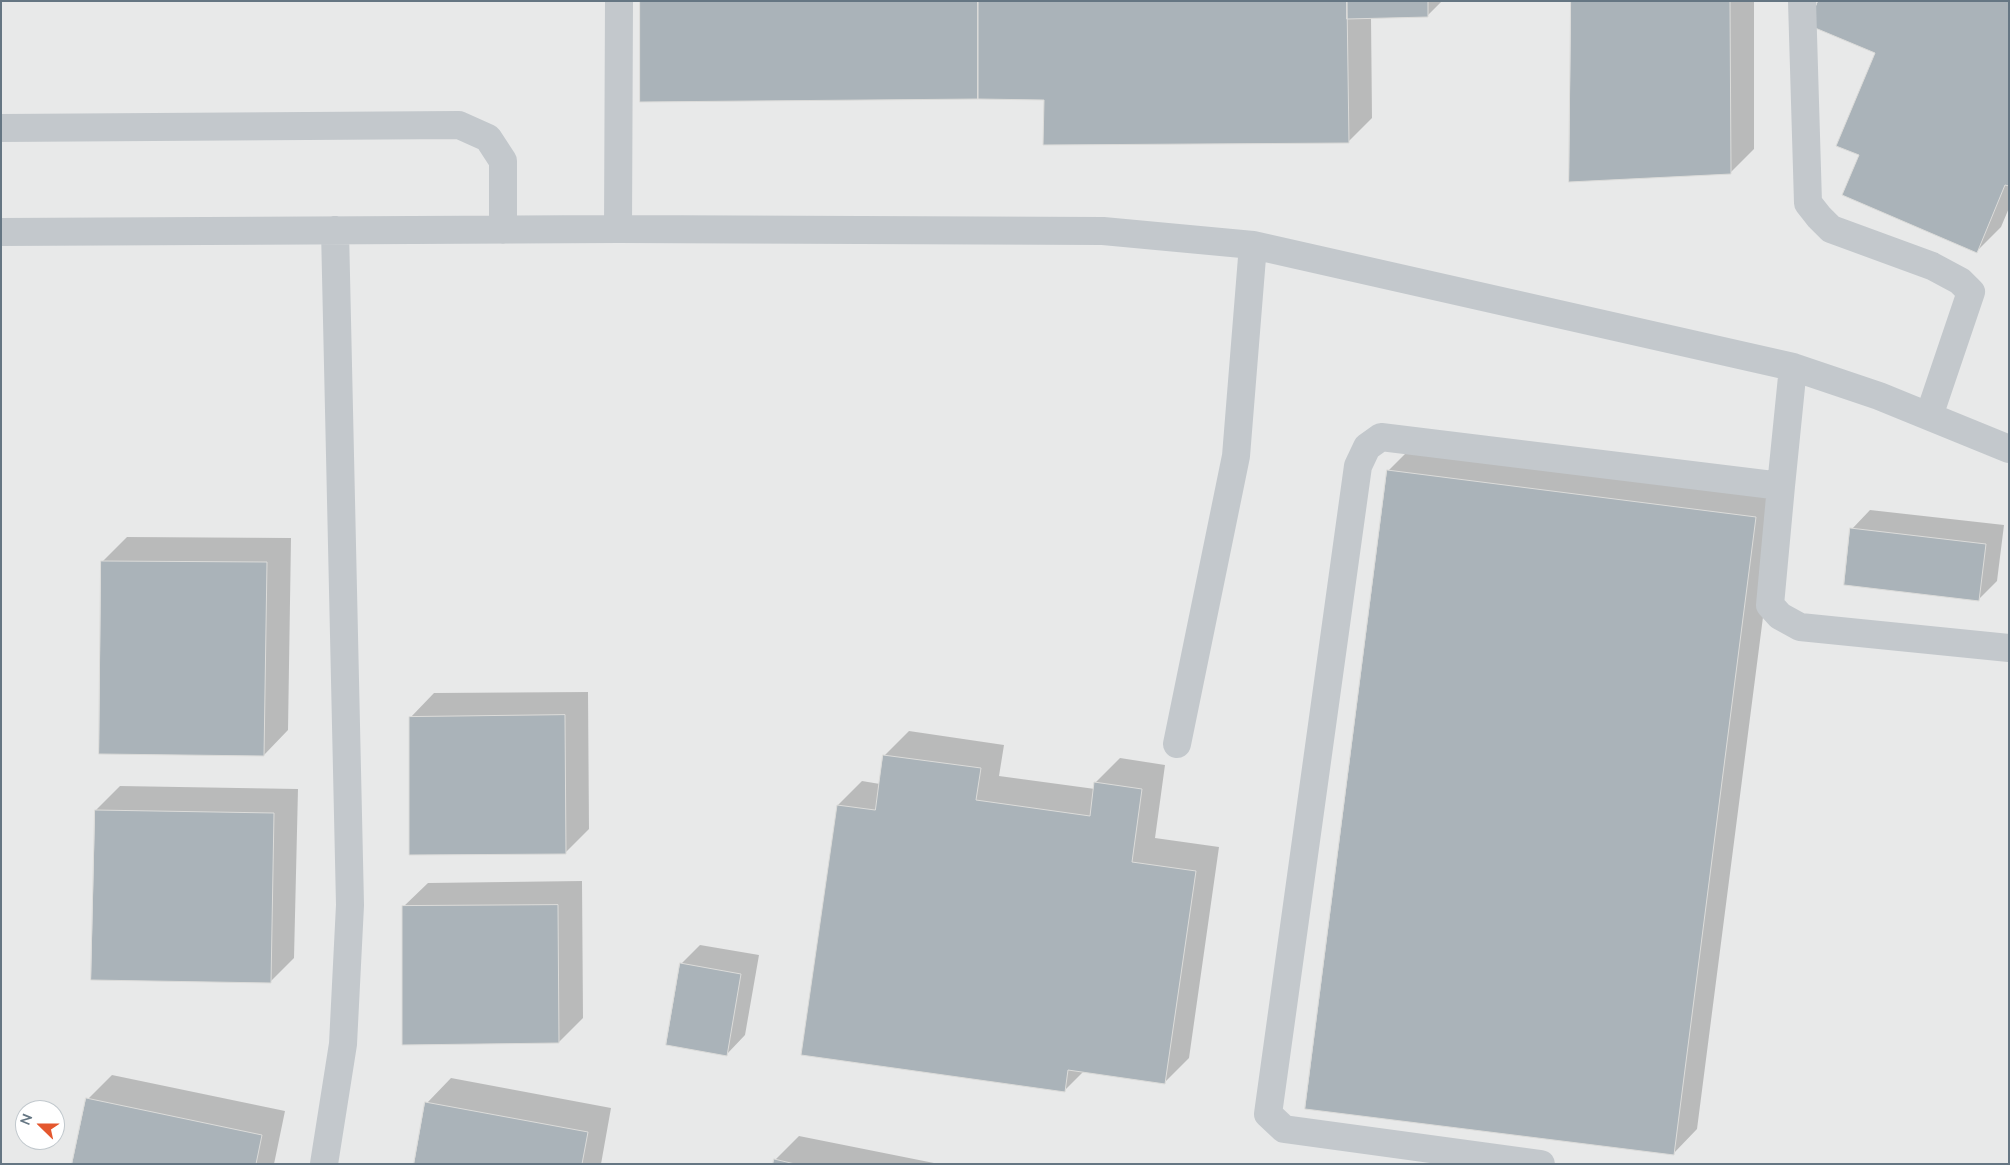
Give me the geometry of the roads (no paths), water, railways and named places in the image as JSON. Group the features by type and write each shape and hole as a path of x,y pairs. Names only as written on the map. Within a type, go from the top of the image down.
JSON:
{"street":[{"path":"618,229 619,1"},
{"path":"1802,1 1808,203 1831,229 1932,266 1960,281 1971,292 1929,416"},
{"path":"1,128 459,125 488,138 503,161 503,230"},
{"path":"1,232 618,229 1103,231 1253,245 1793,367 1879,396 2009,448"},
{"path":"324,1164 343,1044 350,905 335,230"},
{"path":"1177,744 1236,456 1253,245"},
{"path":"1793,367 1770,605 1780,616 1800,627 2009,648"},
{"path":"1541,1164 1284,1129 1268,1114 1358,466 1367,447 1381,437 1781,486"}]}
